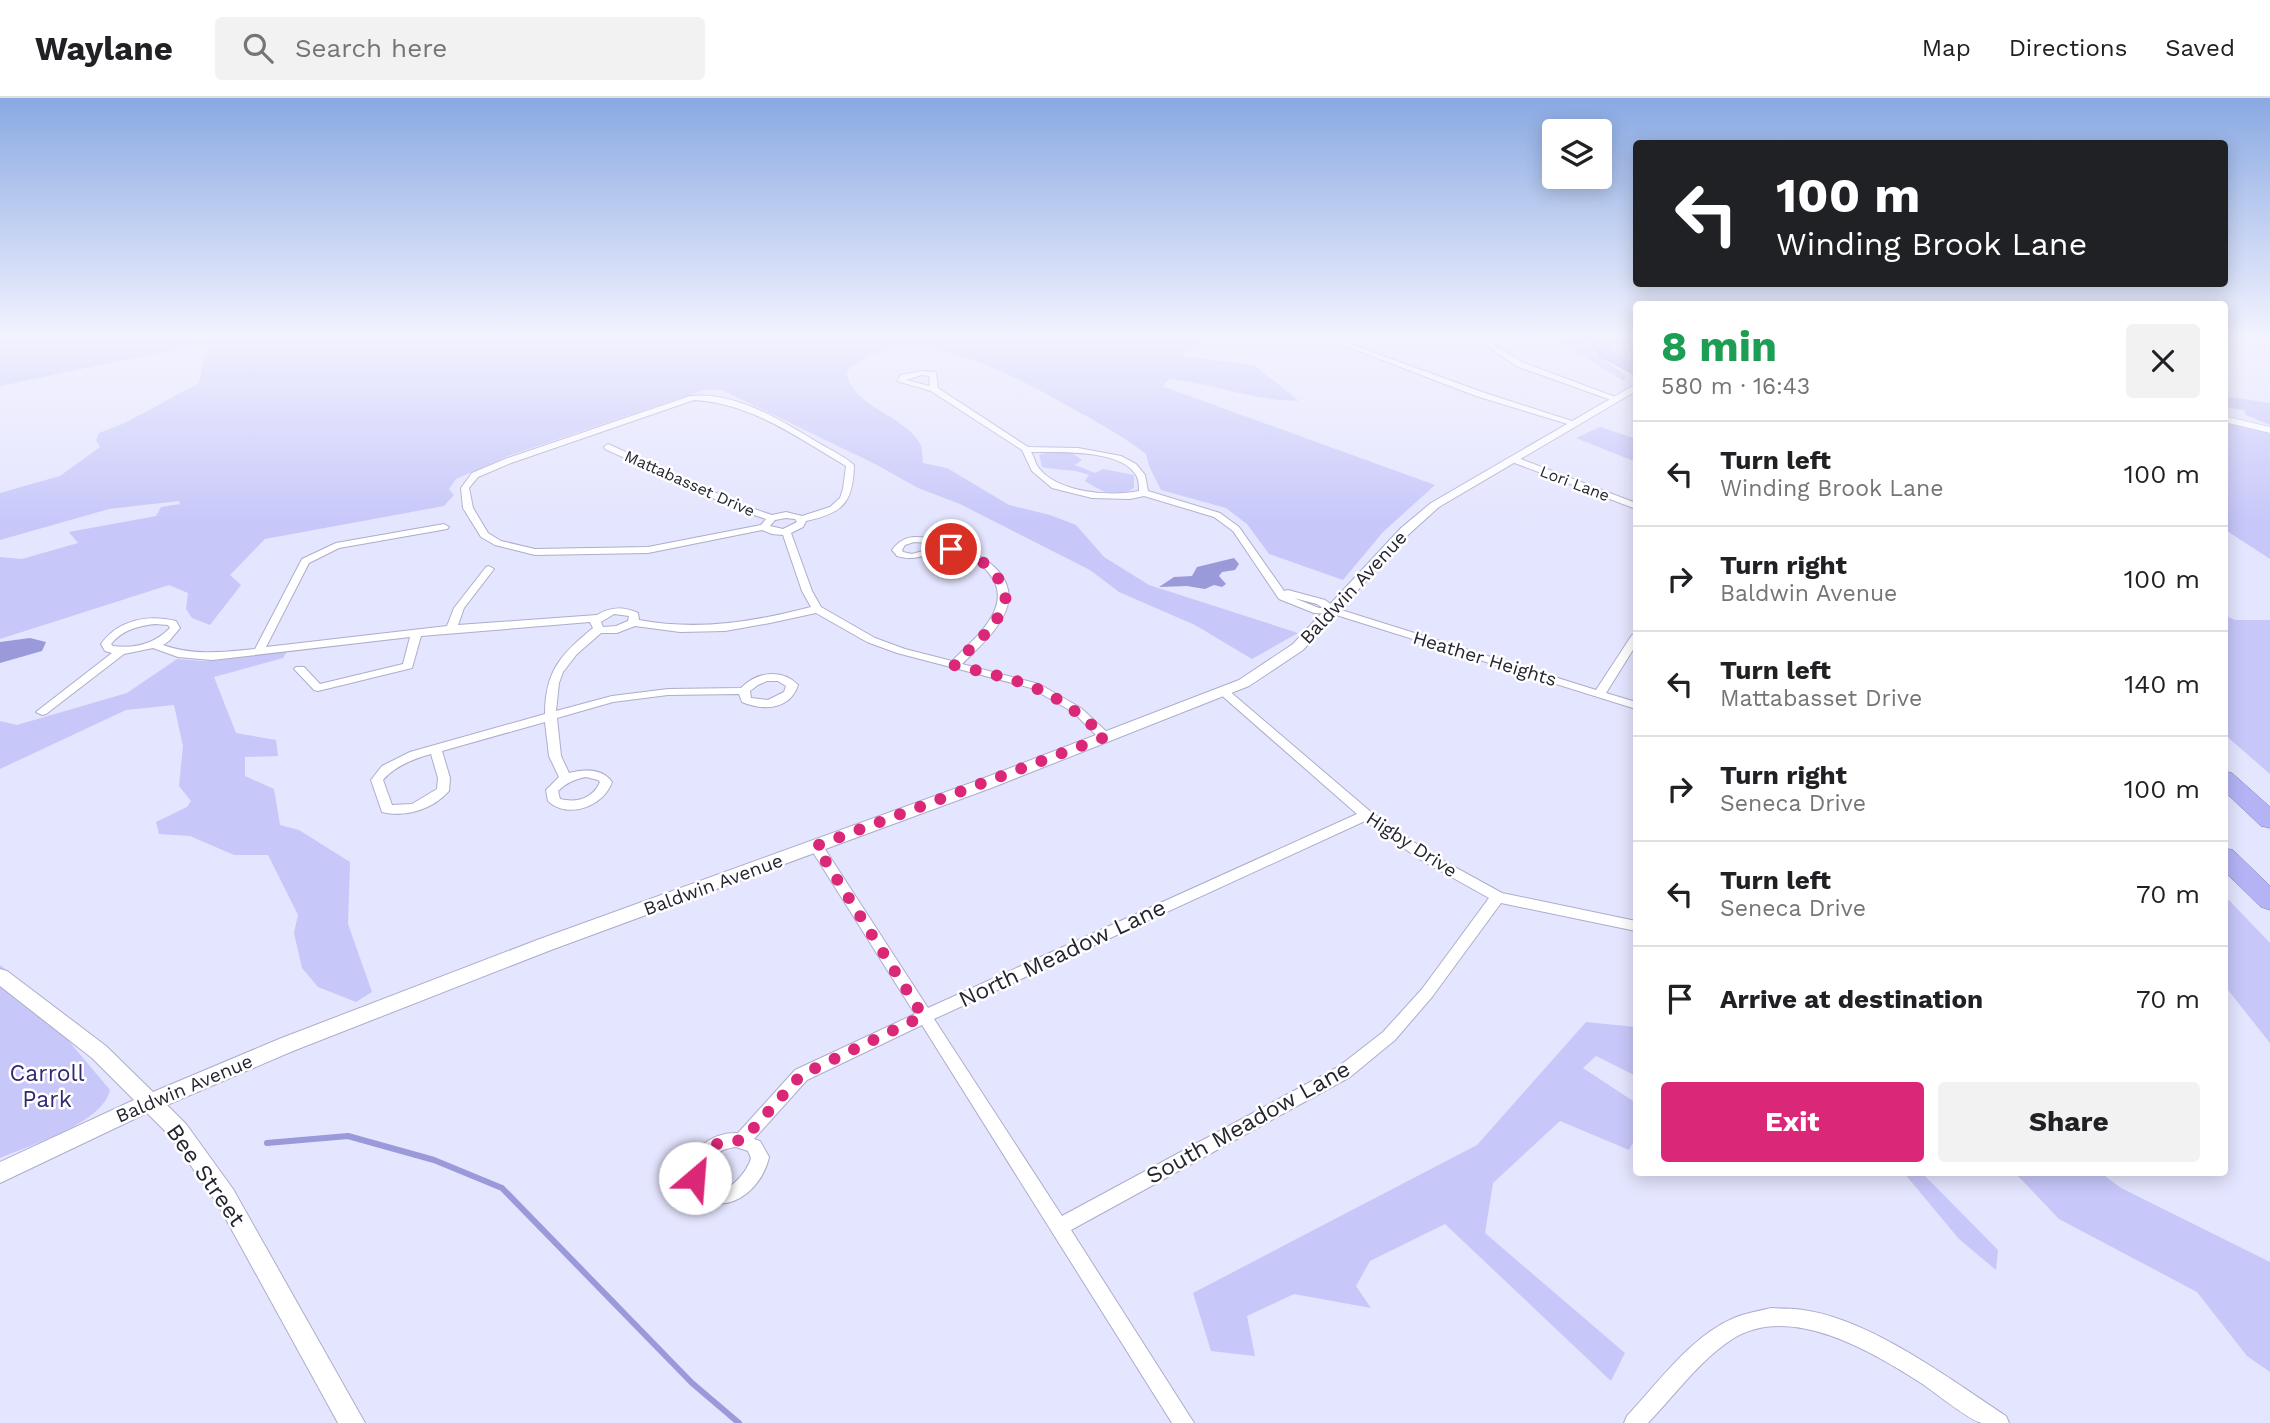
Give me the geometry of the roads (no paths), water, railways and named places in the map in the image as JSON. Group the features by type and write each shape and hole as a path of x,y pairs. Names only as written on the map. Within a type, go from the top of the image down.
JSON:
{"highway":[{"path":"2228,782 2270,820"},
{"path":"2244,796 2270,811"},
{"path":"2228,860 2270,901"}],"main road":[{"path":"2228,420 2270,430"}],"street":[{"name":"Mattabasset Drive","path":"688,400 508,461 475,475 465,488 468,509 484,535 498,543 535,552 648,550 764,527 770,531 786,531 800,525 801,519"},
{"name":"Mattabasset Drive","path":"723,400 740,404 850,466 850,489 844,502 819,516 801,519 792,515 772,518 766,521 764,527"},
{"path":"951,400 1026,449 1040,475 1063,489 1101,496 1144,493 1145,488 1139,472 1121,459 1088,451 1026,449"},
{"path":"1498,400 1574,423"},
{"name":"Baldwin Avenue","path":"0,1173 151,1102 274,1049 456,978 1224,692 1255,677 1289,655 1334,611 1419,518 1454,492 1515,460 1611,400"},
{"name":"Mattabasset Drive","path":"608,447 742,508 772,518"},
{"name":"Lori Lane","path":"1515,460 1633,505"},
{"name":"Heather Heights","path":"1144,493 1208,512 1233,525 1288,600 1318,611 1334,611 1633,705"},
{"path":"259,651 305,561 336,546 444,527"},
{"path":"786,531 807,592 817,609 871,640 901,651 1035,686 1077,710 1105,737"},
{"path":"935,548 963,552 987,565 996,574 1006,597 995,624 954,665"},
{"path":"451,629 459,608 489,569"},
{"path":"154,645 178,654 212,657 451,629 599,624 613,630 633,622 666,630 704,631 765,623 817,609"},
{"path":"565,778 556,766 550,716 549,695 556,670 610,612 625,611 634,615 633,622"},
{"path":"141,623 172,623 175,628 172,633 154,645 121,651 109,649 106,644 117,632 141,623"},
{"path":"300,669 318,688 408,666 416,633"},
{"path":"1599,694 1633,642"},
{"path":"42,712 121,651"},
{"path":"435,749 444,778 443,791 425,804 403,812 387,809 376,780 386,769 414,755 550,716 612,699 668,692 744,691"},
{"name":"Higby Drive","path":"1224,692 1366,815 1426,857 1498,897 1633,925"},
{"name":"North Meadow Lane","path":"742,1141 801,1075 923,1016 1366,815"},
{"path":"816,846 1184,1423"},
{"name":"South Meadow Lane","path":"1059,1227 1344,1072 1390,1036 1427,993 1498,897"},
{"name":"Bee Street","path":"0,976 95,1049 178,1130 225,1196 352,1423"},
{"path":"1634,1423 1695,1357 1738,1326 1771,1317 1823,1322 1873,1343 1999,1423"}],"waterway":[{"path":"267,1143 348,1136 434,1160 502,1188 692,1383 739,1423"}],"park label":[{"name":"Carroll Park","path":"47,1086"}]}
